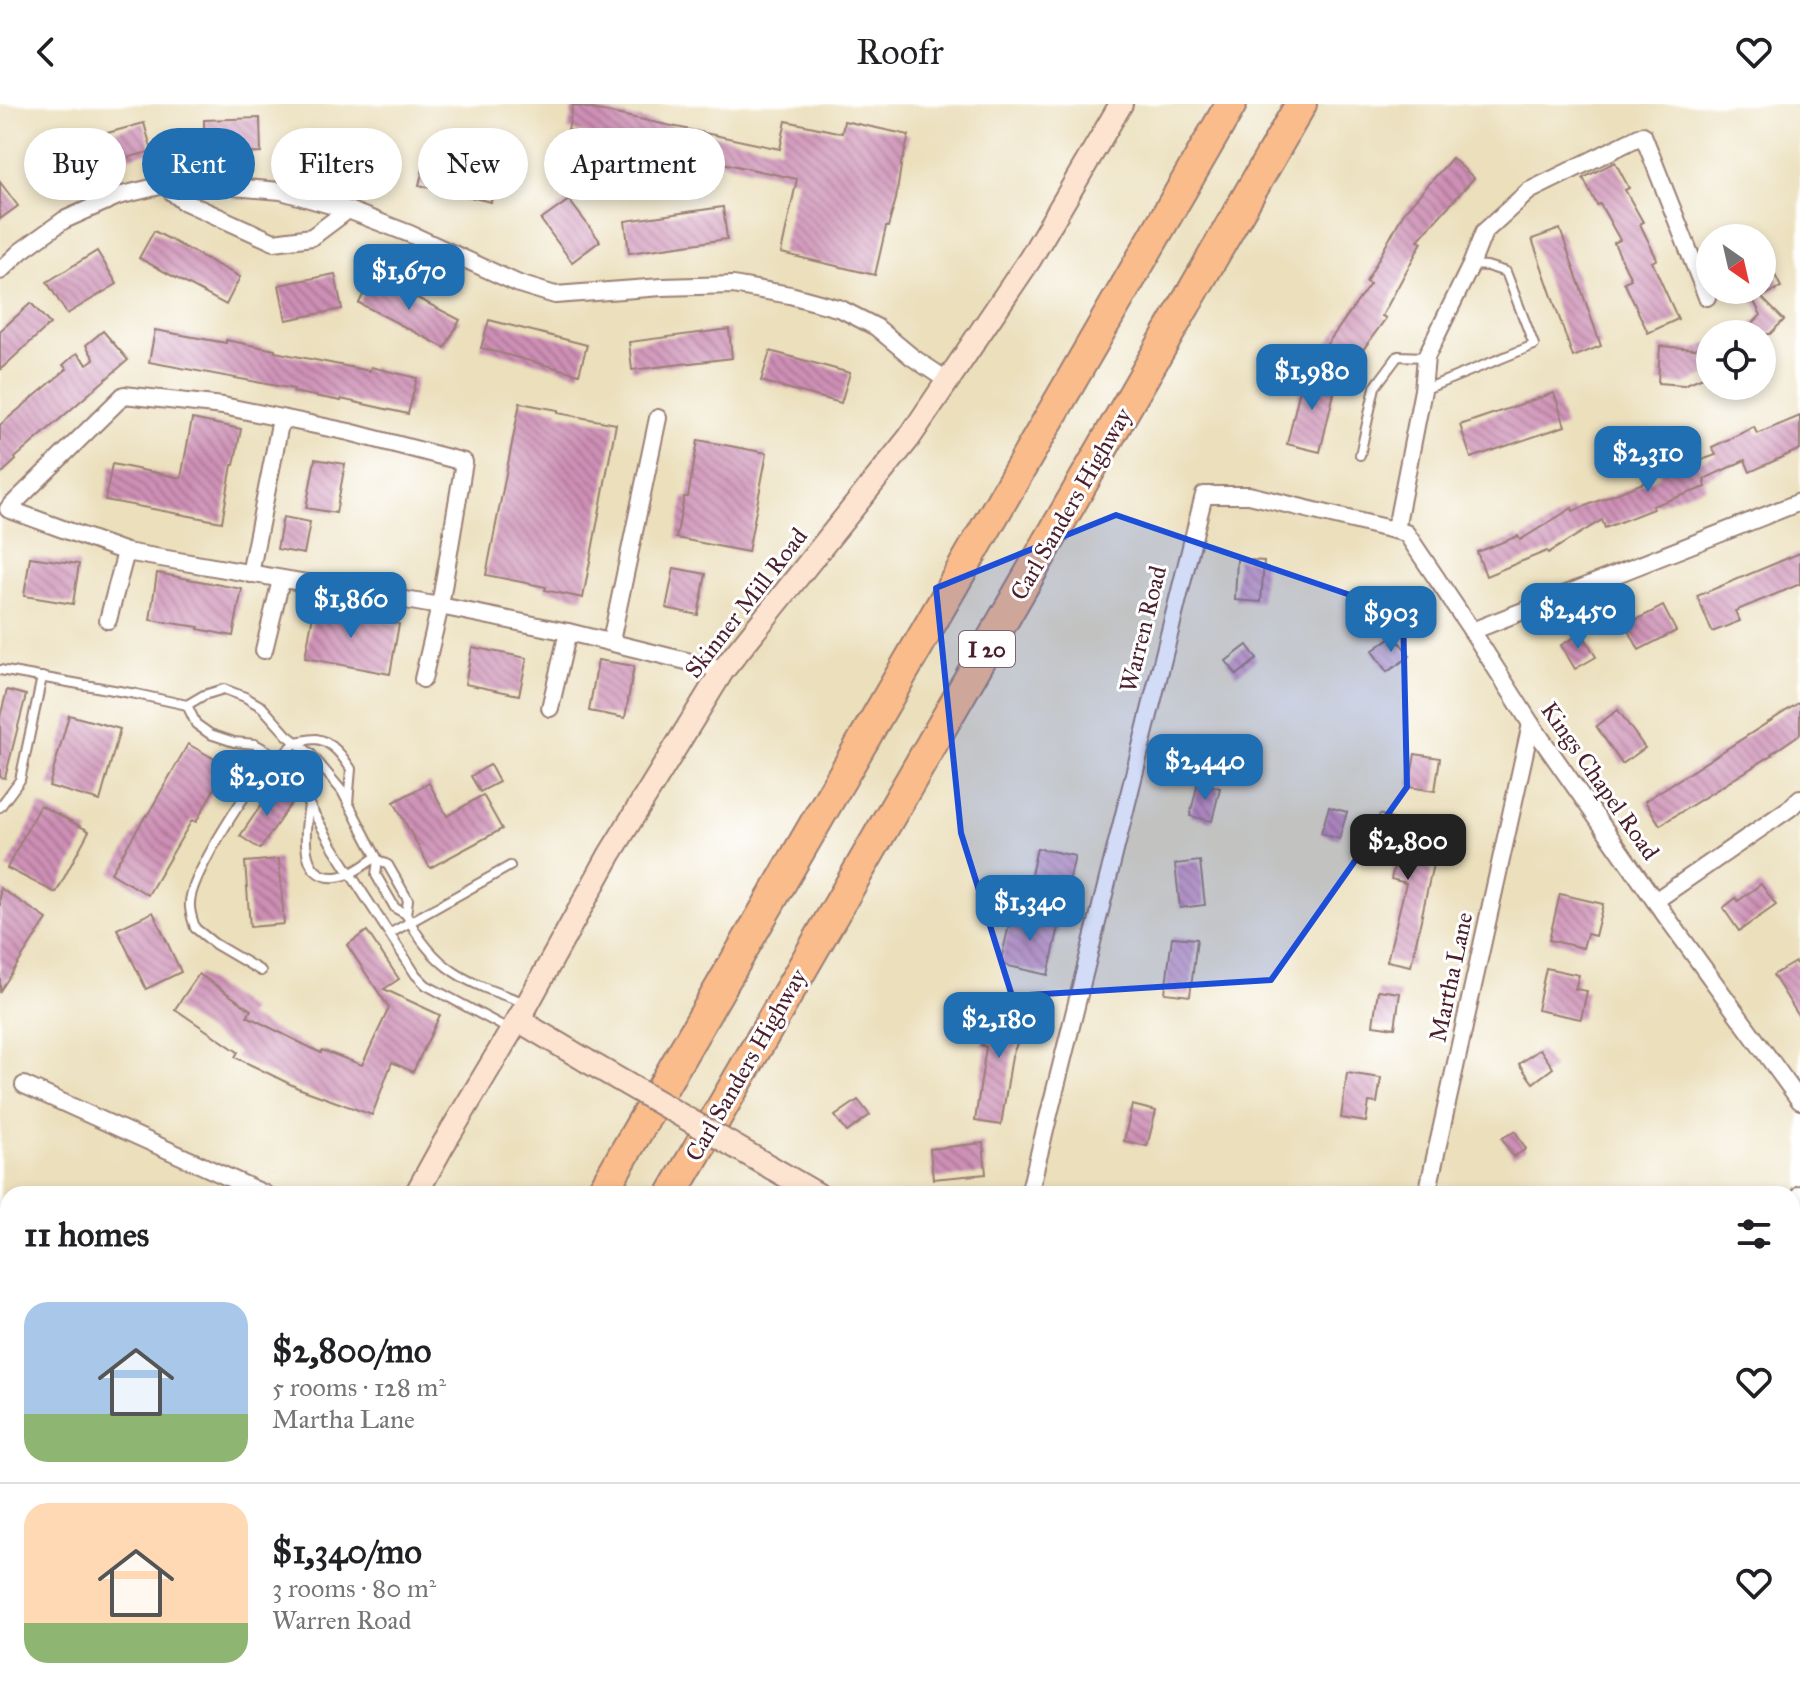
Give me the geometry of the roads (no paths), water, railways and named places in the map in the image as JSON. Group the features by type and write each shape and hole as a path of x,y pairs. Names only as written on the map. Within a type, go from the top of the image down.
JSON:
{"highway":[{"name":"I 20","path":"606,1186 1231,104"},
{"name":"Carl Sanders Highway","path":"677,1186 1301,104"}],"street":[{"name":"Skinner Mill Road","path":"420,1186 610,854 723,670 909,438 1030,259 1121,104"},
{"path":"1393,529 1398,518 1423,390 1426,357 1484,232 1529,191 1643,135 1696,269"},
{"path":"255,189 281,191 348,210 410,234 519,284 555,295 733,285 790,295 841,309 876,327 912,357 948,381"},
{"path":"0,271 21,251 64,220 118,196 142,190"},
{"path":"182,200 274,242 312,237 348,210"},
{"path":"423,679 440,606 464,462 349,432 223,406 124,395 4,509 126,552 440,606 611,641 723,670"},
{"path":"611,641 658,418"},
{"path":"250,574 281,419"},
{"name":"Kings Chapel Road","path":"1204,495 1249,495 1406,533 1531,724 1800,1101"},
{"name":"Warren Road","path":"1031,1186 1204,495"},
{"path":"1472,631 1800,502"},
{"path":"108,620 126,552"},
{"path":"264,650 281,580"},
{"path":"550,708 568,632"},
{"name":"Martha Lane","path":"1429,1186 1531,724"},
{"path":"1655,901 1800,798"},
{"path":"519,1018 587,1061 803,1186"},
{"path":"24,1085 247,1186"}],"lane":[{"path":"1423,390 1534,345 1506,272 1471,265"},
{"path":"1360,455 1375,387 1398,356 1426,357"},
{"path":"0,670 187,705 204,695 224,689 262,707 287,735 311,754 342,791 377,859 376,875 395,908 408,918 430,952 440,963 484,989 519,1018"},
{"path":"0,807 20,780 42,677"},
{"path":"187,705 196,724 210,734 234,742 255,744 281,759 389,934 426,985 519,1018"},
{"path":"261,971 215,944 195,928 189,902 203,864 260,778 296,742 316,739 341,754 351,769 348,803"},
{"path":"309,805 305,846 315,869 335,877 377,859"},
{"path":"377,859 388,865 408,900 408,918"},
{"path":"389,934 408,918 510,866"}]}
